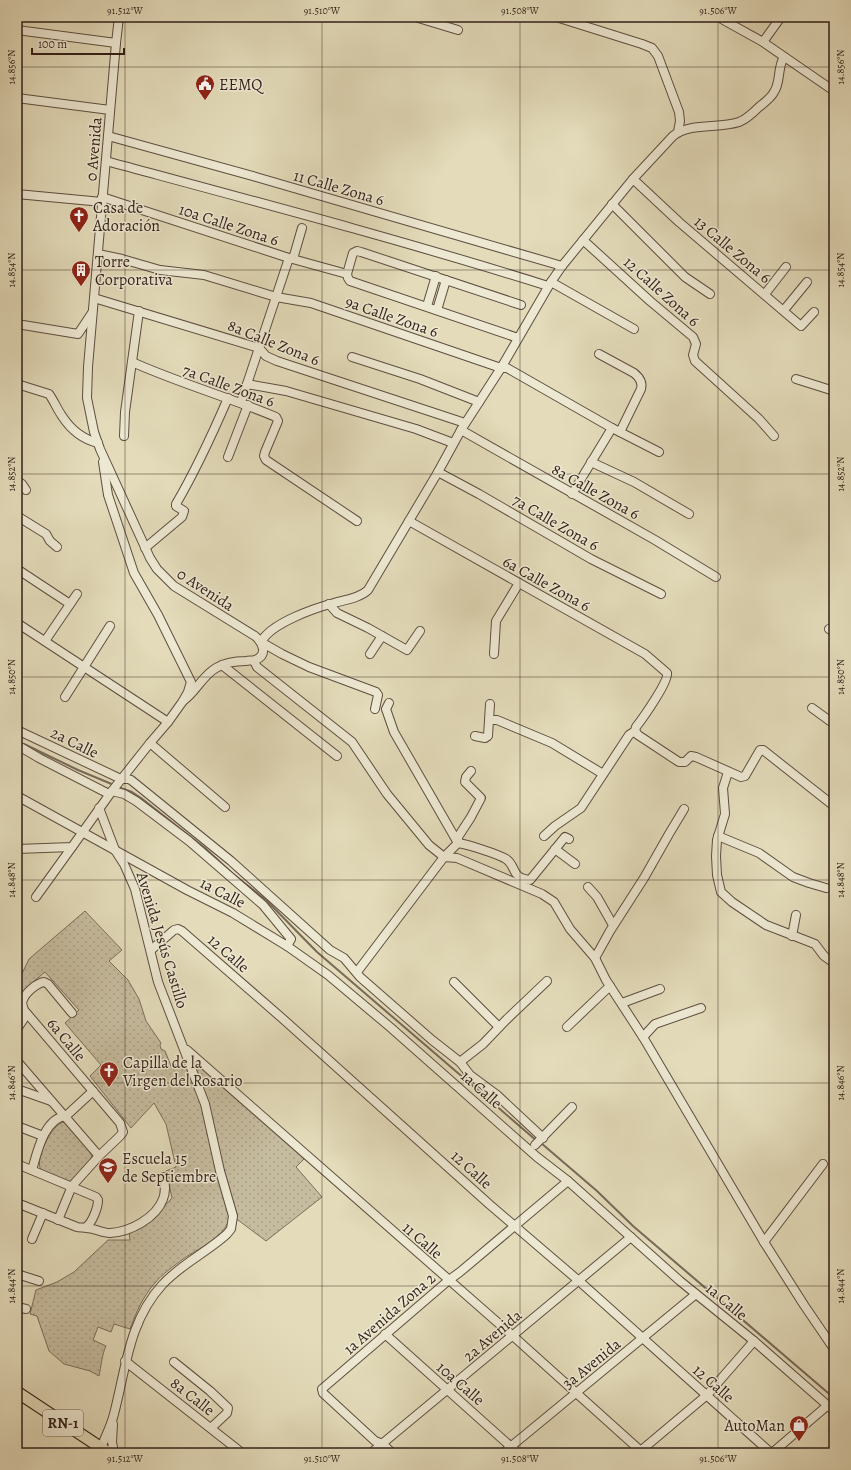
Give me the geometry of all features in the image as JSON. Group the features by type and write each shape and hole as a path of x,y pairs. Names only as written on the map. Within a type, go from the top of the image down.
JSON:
{"main road":[{"name":"RN-1","path":"17,1392 103,1451"},
{"name":"RN-1","path":"17,1399 103,1451"}],"street":[{"name":"0 Avenida","path":"119,17 88,367 87,398 91,421 99,446 145,548 157,569 174,586 255,636 261,642 309,667 376,692 378,694 375,710"},
{"path":"415,17 436,20 458,30"},
{"path":"556,17 642,44 654,50 661,62 679,112 680,120 678,132"},
{"path":"718,17 763,42 834,91"},
{"path":"763,42 781,17"},
{"path":"17,30 116,43"},
{"path":"784,57 779,67 778,84 770,98 745,118 733,123 688,128 678,132 633,179 562,266 501,368 463,427 372,586 365,593 307,612 279,626 266,635 261,642 263,653 254,661 257,667 352,742 387,794 429,845 444,858 462,860 547,896 554,902 570,929 595,958 610,986 643,1037 764,1242 834,1349"},
{"path":"17,98 110,110"},
{"name":"11 Calle Zona 6","path":"108,136 562,266"},
{"path":"106,161 550,284 634,329"},
{"name":"13 Calle Zona 6","path":"633,179 679,222 802,326 814,312"},
{"name":"10a Calle Zona 6","path":"17,194 102,200 348,276 350,281 518,338"},
{"path":"612,204 685,277 710,294"},
{"path":"228,457 245,404 248,384 259,348 276,297 302,228"},
{"name":"12 Calle Zona 6","path":"583,240 650,301 693,337 696,344 693,355 695,360 759,419 774,436"},
{"path":"348,276 352,255 357,251 521,305"},
{"name":"9a Calle Zona 6","path":"98,254 160,270 190,272 204,275 276,297 316,305 501,368 509,368 550,394 658,452"},
{"path":"764,294 786,267"},
{"path":"427,306 436,276"},
{"path":"438,310 446,280"},
{"path":"784,310 807,282"},
{"name":"8a Calle Zona 6","path":"94,298 259,348 266,356 276,361 463,427 572,494 655,540 716,577"},
{"path":"124,436 139,311"},
{"path":"17,324 78,334 92,313"},
{"path":"599,354 634,373 638,376 641,384 642,389 620,432"},
{"path":"352,357 420,379 479,402"},
{"name":"7a Calle Zona 6","path":"132,362 166,377 245,404 276,417 278,419 264,456 267,461 356,521"},
{"path":"796,379 834,391"},
{"path":"17,384 48,394 63,417 76,433 99,446"},
{"path":"248,384 286,391 396,422 454,443"},
{"path":"145,548 182,517 184,511 176,506 176,504 187,486 208,444 228,398"},
{"path":"572,494 612,428"},
{"name":"0 Avenida","path":"99,446 108,495 131,565 137,579 158,614 190,678 191,685 183,702"},
{"path":"591,462 634,482 689,514"},
{"name":"7a Calle Zona 6","path":"438,472 591,559 661,594"},
{"path":"17,481 22,484 26,490"},
{"path":"17,516 46,534 50,541 57,547"},
{"name":"6a Calle Zona 6","path":"409,521 645,654 664,670 667,674 662,687 636,727 635,731"},
{"path":"17,569 70,604"},
{"path":"494,654 496,621 519,583"},
{"path":"45,641 77,594"},
{"path":"329,604 337,613 407,650 420,631"},
{"path":"17,623 168,722"},
{"path":"65,697 110,626"},
{"path":"370,654 382,636"},
{"name":"0 Avenida","path":"36,897 120,780 183,702 212,671 222,665 239,661 254,661"},
{"path":"222,665 337,756"},
{"path":"389,703 386,709 394,732 458,842 505,859 512,865 516,874 529,880 532,879 565,837 569,839"},
{"path":"475,736 487,737 489,733 490,704"},
{"path":"812,708 834,724"},
{"path":"490,720 497,720 552,743 603,774"},
{"name":"2a Calle","path":"17,730 120,780 131,780 213,846 270,895 330,950 344,958 360,977 432,1040 460,1062 470,1075 497,1095 540,1141 572,1107"},
{"path":"544,836 555,826 581,808 629,735 635,731 638,735 679,762 686,762 691,756 739,777 744,777 759,751 763,750 834,806"},
{"path":"150,743 225,807"},
{"path":"17,745 39,758 111,792 130,797 149,810 189,841 270,912 284,932 291,939 287,946"},
{"path":"357,972 444,858 458,842 458,837 480,798 465,782 466,777 471,771"},
{"path":"728,772 723,788 725,814 718,836 716,866 720,889 724,895 757,920 792,936 815,944 824,956 834,963"},
{"name":"1a Calle","path":"17,796 187,890 233,913 287,946 348,991 537,1157 568,1181 696,1294 831,1408"},
{"name":"Avenida Jesús Castillo","path":"99,808 115,850 124,864 135,889 160,989 185,1048 205,1104 220,1171 234,1216 231,1229 222,1238 176,1271 154,1294 137,1324 125,1361 114,1415 103,1451"},
{"path":"595,958 684,809"},
{"path":"718,836 758,853 793,877 808,884 826,888"},
{"path":"17,849 72,847"},
{"path":"555,849 575,864"},
{"path":"588,887 614,925"},
{"path":"792,936 796,914"},
{"name":"12 Calle","path":"151,950 174,930 178,929 182,931 772,1453"},
{"path":"460,1062 481,1047 498,1028 546,981"},
{"name":"6a Calle","path":"72,1013 48,984 44,982 39,983 24,997 22,1002 24,1010 27,1014 120,1123 123,1132 99,1156"},
{"path":"454,982 498,1028"},
{"path":"567,1027 610,986"},
{"path":"622,1003 660,989"},
{"path":"643,1037 655,1024 701,1008"},
{"path":"17,1029 27,1014"},
{"name":"11 Calle","path":"185,1048 513,1336 640,1452"},
{"path":"17,1061 99,1156 72,1186 58,1220"},
{"path":"17,1089 52,1102"},
{"path":"32,1170 43,1136 54,1120 60,1116 66,1116 93,1091"},
{"path":"17,1126 43,1136"},
{"path":"17,1164 72,1186 92,1195 98,1200 89,1224 86,1227"},
{"path":"764,1242 823,1164"},
{"path":"17,1203 77,1227 86,1227 104,1232 116,1232 129,1228 142,1221 159,1207 164,1198 164,1178"},
{"name":"1a Avenida Zona 2","path":"383,1444 375,1441 323,1393 322,1390 448,1280 516,1226 568,1181"},
{"path":"32,1239 43,1213"},
{"name":"2a Avenida","path":"371,1453 631,1237"},
{"path":"17,1274 39,1281"},
{"name":"3a Avenida","path":"503,1453 644,1339 696,1294"},
{"path":"17,1307 26,1309"},
{"name":"10a Calle","path":"385,1334 518,1453"},
{"path":"640,1452 707,1395 754,1342"},
{"name":"8a Calle","path":"125,1361 242,1453"},
{"path":"174,1362 228,1408 227,1413 211,1428"},
{"path":"772,1453 831,1408"},
{"name":"Avenida Jesús Castillo","path":"114,1415 112,1442 114,1453"},
{"path":"383,1444 392,1453"}],"shaded area":[{"path":"85,911 122,950 109,961 128,980 139,999 146,1021 161,1043 161,1049 165,1051 171,1066 194,1060 305,1158 296,1167 322,1197 266,1241 238,1220 229,1220 226,1227 216,1238 183,1259 168,1270 158,1280 143,1299 130,1329 114,1324 111,1332 98,1327 93,1340 106,1346 99,1376 90,1371 64,1364 49,1351 37,1316 30,1314 36,1290 57,1282 74,1272 108,1240 130,1240 129,1232 152,1219 172,1198 166,1171 176,1167 166,1124 154,1103 131,1128 90,1076 101,1065 65,1023 79,1010 45,972 19,997 17,996 17,984 29,959"},
{"path":"64,1122 92,1151 88,1165 76,1178 68,1182 41,1170 39,1165 45,1143 54,1129 59,1124"}],"waterway":[{"path":"24,744 78,770 114,785"},
{"path":"118,787 132,792 141,798 205,848 233,874 266,900 317,952 537,1141"},
{"path":"541,1143 597,1191 633,1226 834,1398"}],"place":[{"name":"EEMQ","path":"205,101"},
{"name":"Casa de Adoración","path":"79,233"},
{"name":"Torre Corporativa","path":"81,287"},
{"name":"Capilla de la Virgen del Rosario","path":"109,1088"},
{"name":"Escuela 15 de Septiembre","path":"108,1184"},
{"name":"AutoMan","path":"799,1442"}]}
